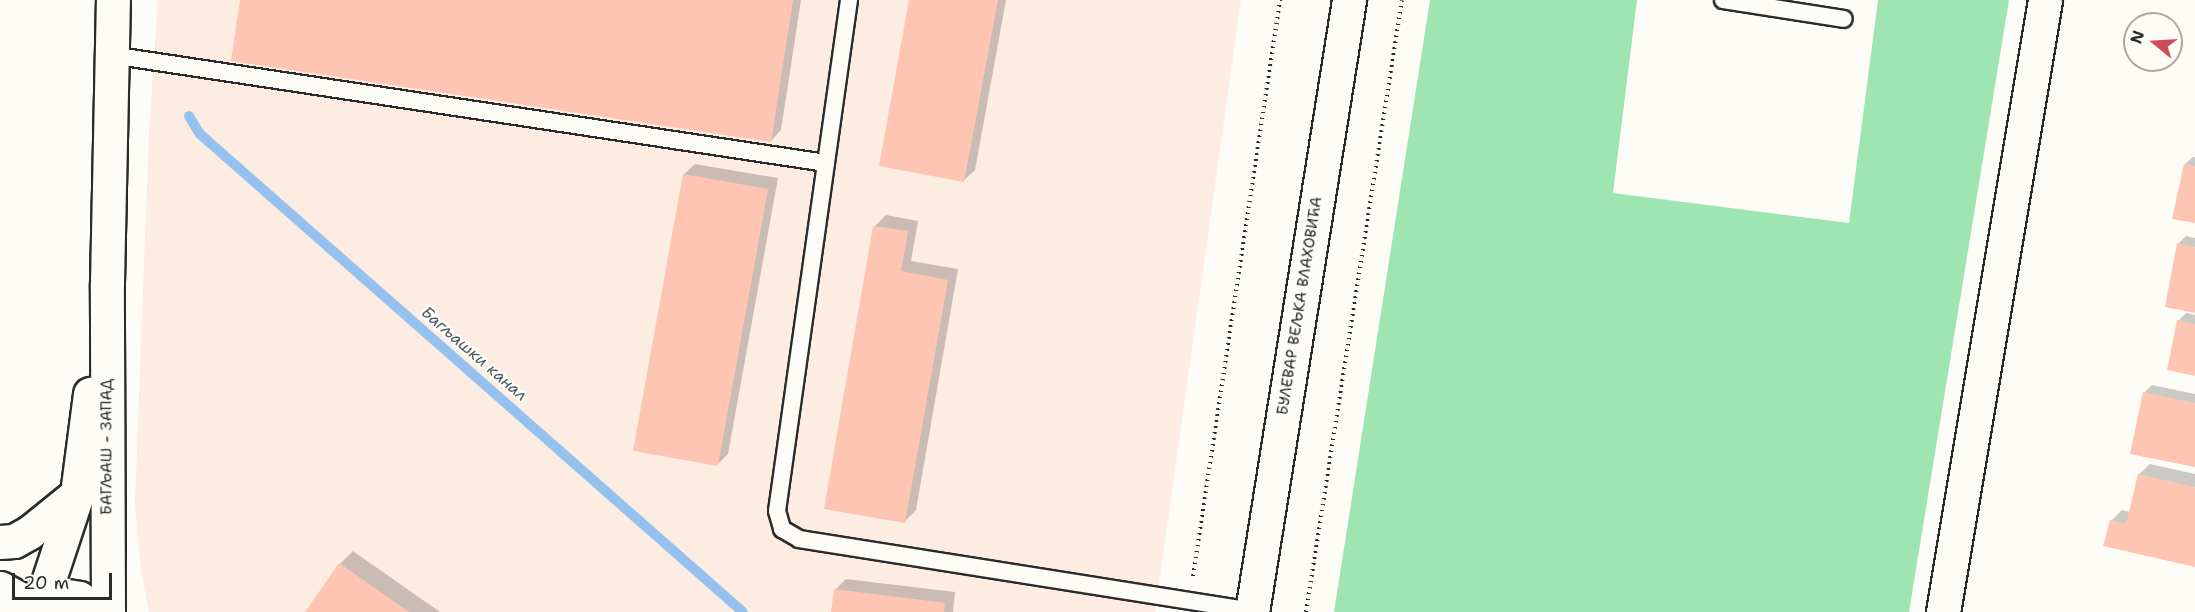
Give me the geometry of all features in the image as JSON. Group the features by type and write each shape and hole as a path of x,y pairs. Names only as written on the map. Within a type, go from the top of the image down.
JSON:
{"street":[{"name":"БАГЉАШ - ЗАПАД","path":"108,612 107,283 112,0"},
{"name":"БУЛЕВАР ВЕЉКА ВЛАХОВИЋА","path":"1252,611 1349,0"},
{"path":"1943,612 2045,0"},
{"name":"БАГЉАШ - ЗАПАД","path":"21,600 77,494 107,283"},
{"path":"0,542 14,541 30,532 77,494"},
{"name":"БАГЉАШ - ЗАПАД","path":"21,600 61,595 79,598 101,612"}],"lane":[{"path":"849,0 777,511 782,529 799,539 1252,611"},
{"path":"1723,0 1844,19"},
{"path":"111,55 826,163"}],"path":[{"path":"1190,601 1280,0"},
{"path":"1306,612 1402,0"}],"shaded area":[{"path":"158,0 1241,0 1155,612 149,612 141,571 135,503 149,132"}],"green space":[{"path":"1430,0 1637,0 1613,193 1849,223 1878,0 2009,0 1909,612 1334,612"}],"building":[{"path":"240,0 793,0 771,142 231,61"},
{"path":"909,0 998,0 964,182 879,166"},
{"path":"2184,164 2195,166 2195,223 2172,219"},
{"path":"683,174 768,189 718,466 633,451"},
{"path":"873,226 908,231 901,271 948,280 905,523 824,509"},
{"path":"2177,243 2195,247 2195,313 2165,307"},
{"path":"2177,320 2195,324 2195,376 2167,370"},
{"path":"2143,392 2195,403 2195,467 2130,454"},
{"path":"2138,474 2195,487 2195,567 2103,546 2110,520 2126,524"},
{"path":"339,563 409,612 305,612"},
{"path":"834,589 945,603 944,612 831,612"}],"waterway":[{"name":"Багљашки канал","path":"189,116 200,134 743,612"}]}
